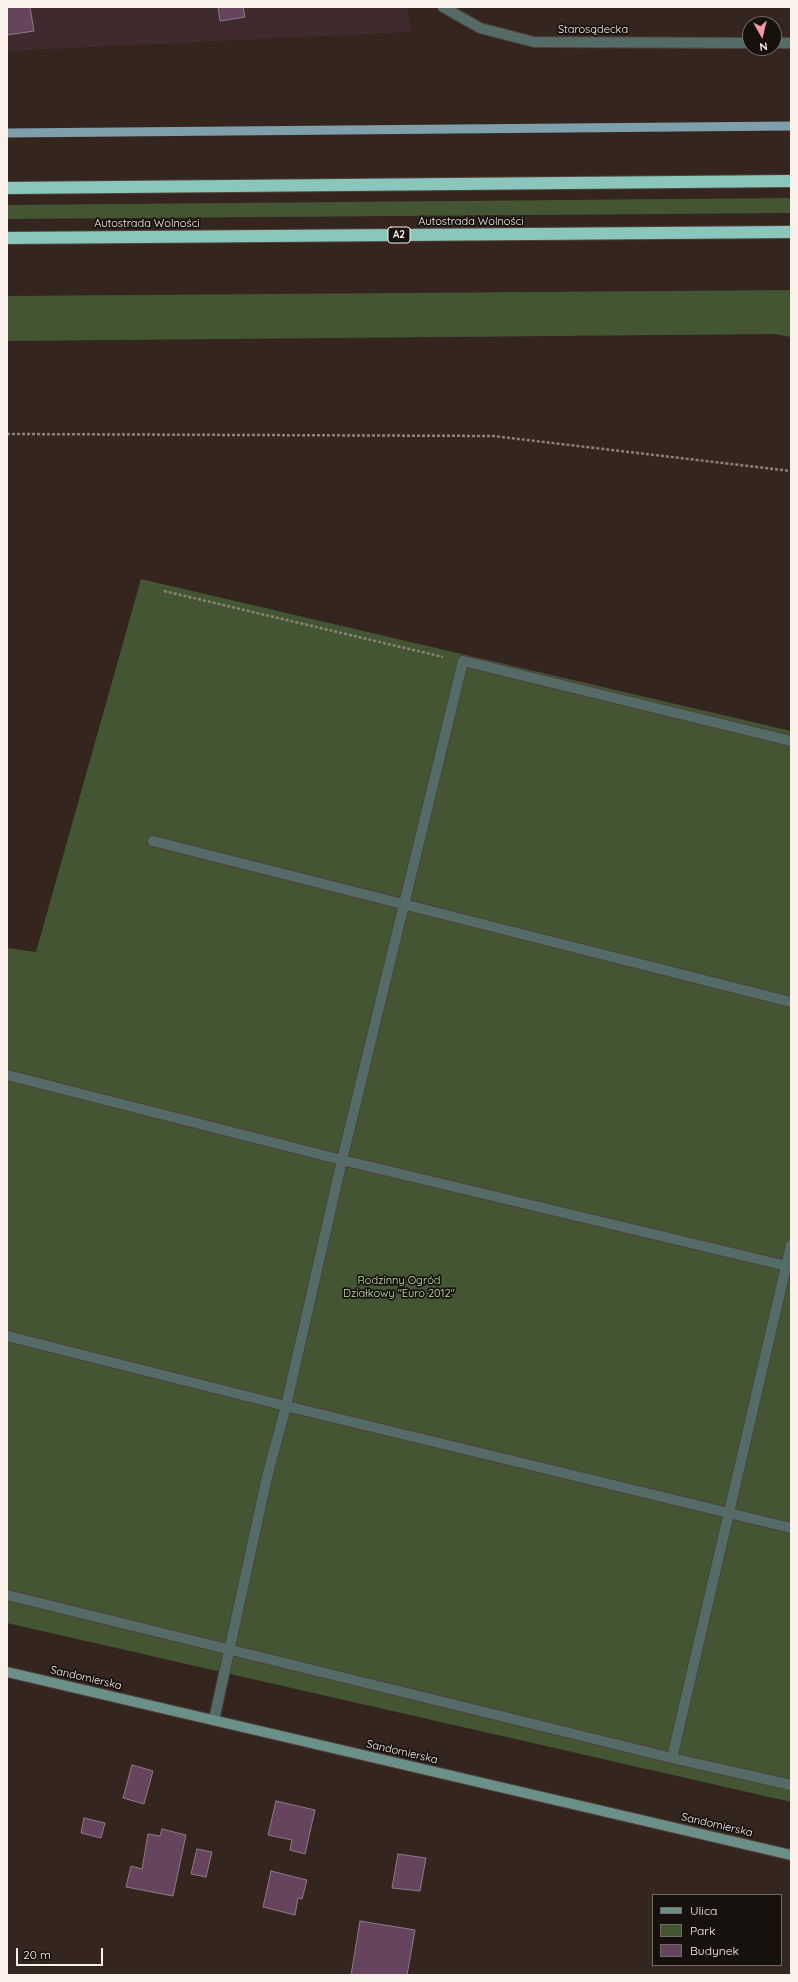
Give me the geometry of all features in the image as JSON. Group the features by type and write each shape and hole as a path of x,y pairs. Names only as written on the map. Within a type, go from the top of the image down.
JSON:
{"highway":[{"path":"7,188 791,181"},
{"name":"Autostrada Wolności","path":"7,238 791,232"}],"street":[{"name":"Sandomierska","path":"7,1672 791,1854"}],"lane":[{"name":"Starosądecka","path":"443,7 480,28 534,42 742,42"},
{"path":"214,1720 267,1477 286,1406 342,1160 463,661 791,741"},
{"path":"153,841 791,1002"},
{"path":"7,1075 342,1160 788,1267"},
{"path":"672,1758 788,1267 791,1245"},
{"path":"7,1336 286,1406 730,1512 791,1528"},
{"path":"7,1595 229,1651 672,1758 791,1785"}],"path":[{"path":"7,434 494,436 791,471"},
{"path":"164,591 463,661"}],"shaded area":[{"path":"7,7 407,7 411,32 7,51"}],"green space":[{"path":"791,198 791,213 7,219 7,205"},
{"path":"791,290 791,337 775,334 7,341 7,296"},
{"name":"Rodzinny Ogród Działkowy \"Euro 2012\"","path":"141,579 791,731 791,1802 7,1623 7,948 36,952"}],"building":[{"path":"7,7 30,7 34,31 7,35"},
{"path":"218,7 243,7 245,17 220,21"},
{"path":"132,1765 153,1771 144,1804 123,1798"},
{"path":"276,1801 315,1810 305,1854 290,1850 292,1840 268,1835"},
{"path":"84,1818 105,1823 101,1838 81,1833"},
{"path":"162,1829 186,1835 173,1896 126,1887 131,1866 142,1869 148,1834 160,1836"},
{"path":"197,1849 212,1852 206,1877 191,1874"},
{"path":"398,1854 426,1858 420,1891 392,1888"},
{"path":"271,1871 307,1880 302,1899 298,1898 295,1915 263,1907"},
{"path":"360,1921 415,1930 407,1975 351,1975"}],"waterway":[{"path":"7,133 791,126"}]}
